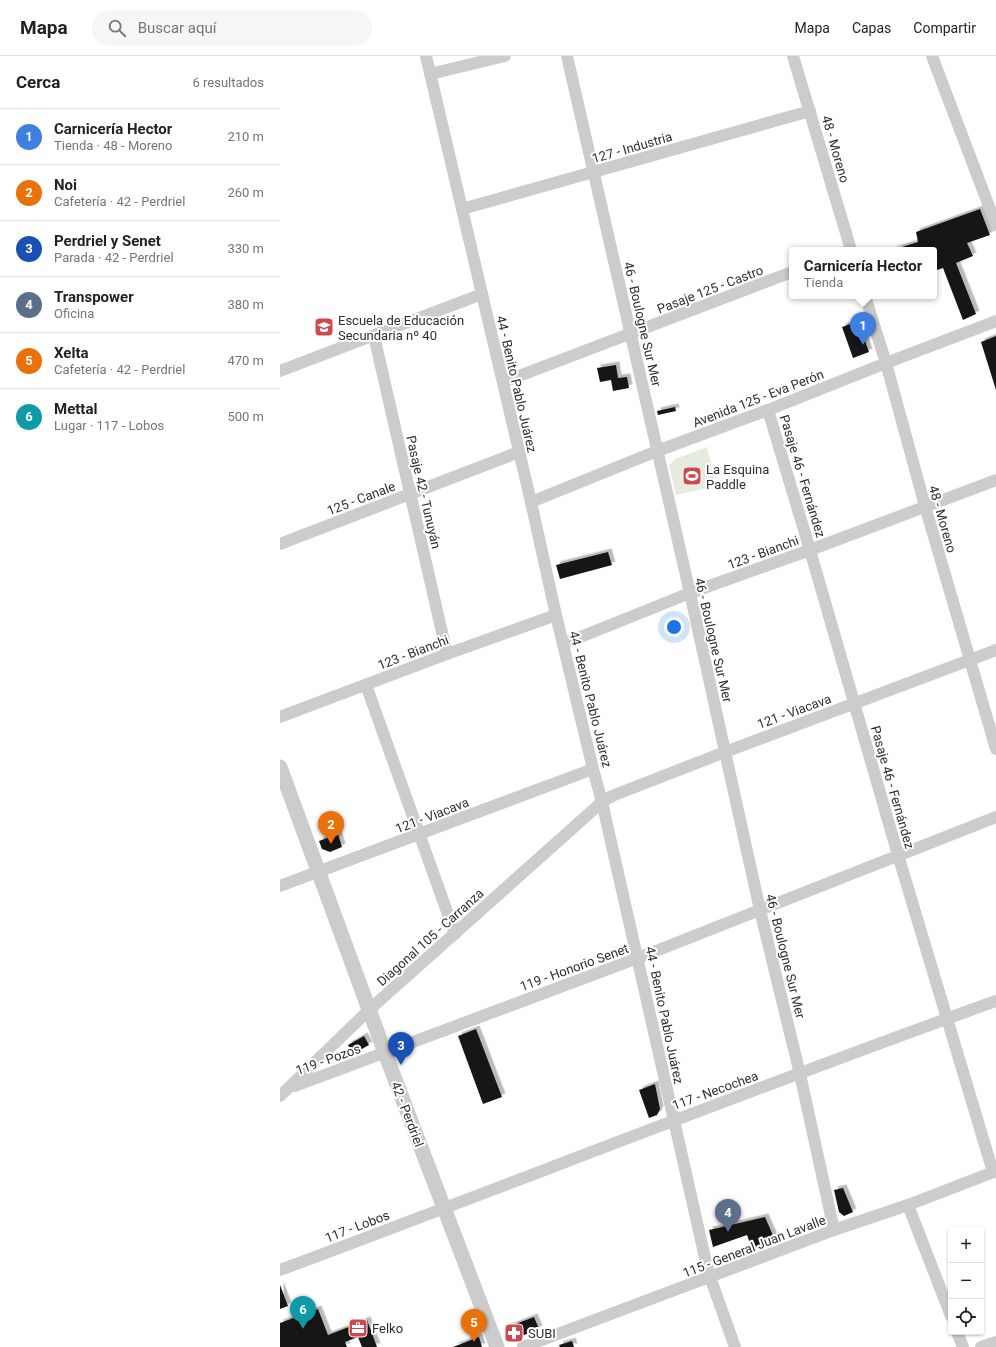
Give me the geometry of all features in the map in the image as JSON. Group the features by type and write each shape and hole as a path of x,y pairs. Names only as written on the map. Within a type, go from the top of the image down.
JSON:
{"street":[{"name":"44 - Benito Pablo Juárez","path":"426,56 531,502 556,615 602,802 710,1277 735,1347"},
{"path":"430,74 505,56"},
{"name":"46 - Boulogne Sur Mer","path":"567,56 690,593 760,910 800,1074 834,1230"},
{"name":"48 - Moreno","path":"793,56 849,247"},
{"path":"932,56 996,225"},
{"name":"127 - Industria","path":"462,209 810,111"},
{"name":"Pasaje 125 - Castro","path":"503,382 789,273"},
{"path":"280,371 482,294"},
{"name":"48 - Moreno","path":"866,299 886,362 925,506 996,749"},
{"name":"Avenida 125 - Eva Perón","path":"531,502 657,451 768,410 886,362 996,321"},
{"name":"Pasaje 42 - Tunuyán","path":"374,336 447,654"},
{"name":"Pasaje 46 - Fernández","path":"768,410 898,855 995,1172"},
{"name":"125 - Canale","path":"280,544 519,452"},
{"name":"123 - Bianchi","path":"563,644 690,593 810,550 996,480"},
{"name":"123 - Bianchi","path":"280,717 366,686 447,654 556,615"},
{"name":"121 - Viacava","path":"602,802 612,796 725,752 996,650"},
{"path":"366,686 455,934"},
{"name":"42 - Perdriel","path":"280,767 385,1053 498,1347"},
{"name":"121 - Viacava","path":"280,886 593,769"},
{"name":"Diagonal 105 - Carranza","path":"280,1096 285,1089 369,1010 602,802"},
{"name":"119 - Honorio Senet","path":"385,1053 638,958 996,817"},
{"name":"117 - Necochea","path":"444,1208 674,1120 996,1001"},
{"name":"119 - Pozos","path":"285,1089 385,1053"},
{"name":"115 - General Juan Lavalle","path":"523,1347 834,1230 908,1205 995,1172"},
{"path":"908,1205 948,1308"},
{"name":"117 - Lobos","path":"280,1270 444,1208"},
{"path":"958,1335 963,1347"},
{"path":"981,1347 996,1342"}],"shaded area":[{"name":"La Esquina Paddle","path":"707,447 716,486 676,495 669,466 675,459"}],"building":[{"path":"980,209 990,235 967,243 973,256 956,263 976,314 963,320 943,268 937,270 937,247 902,247 918,242 916,232"},
{"path":"858,321 869,352 853,358 842,327"},
{"path":"996,336 996,390 981,342"},
{"path":"616,365 618,378 627,377 629,388 613,391 611,380 600,382 597,368"},
{"path":"675,407 676,411 658,415 657,411"},
{"path":"608,552 612,565 560,579 556,565"},
{"path":"338,834 342,847 330,852 322,849 319,841"},
{"path":"476,1029 502,1097 483,1104 458,1036"},
{"path":"364,1036 369,1045 353,1054 348,1045"},
{"path":"655,1084 660,1109 657,1115 649,1118 639,1090"},
{"path":"843,1188 853,1212 844,1216 839,1212 834,1190"},
{"path":"765,1217 775,1240 752,1249 747,1235 713,1247 709,1230"},
{"path":"280,1285 288,1306 280,1309"},
{"path":"318,1309 328,1335 367,1320 377,1347 362,1347 358,1337 345,1342 347,1347 280,1347 280,1323"},
{"path":"534,1317 539,1329 514,1339 508,1336 505,1328"},
{"path":"479,1337 482,1347 453,1347"},
{"path":"572,1341 574,1347 560,1347 559,1345"}],"place":[{"name":"Escuela de Educación Secundaria nº 40","path":"324,327"},
{"name":"Carnicería Hector","path":"863,345"},
{"name":"La Esquina Paddle","path":"692,476"},
{"name":"Noi","path":"331,844"},
{"name":"Perdriel y Senet","path":"401,1065"},
{"name":"Transpower","path":"728,1232"},
{"name":"Felko","path":"358,1328"},
{"name":"Mettal","path":"303,1329"},
{"name":"SUBI","path":"514,1333"},
{"name":"Xelta","path":"474,1342"}]}
